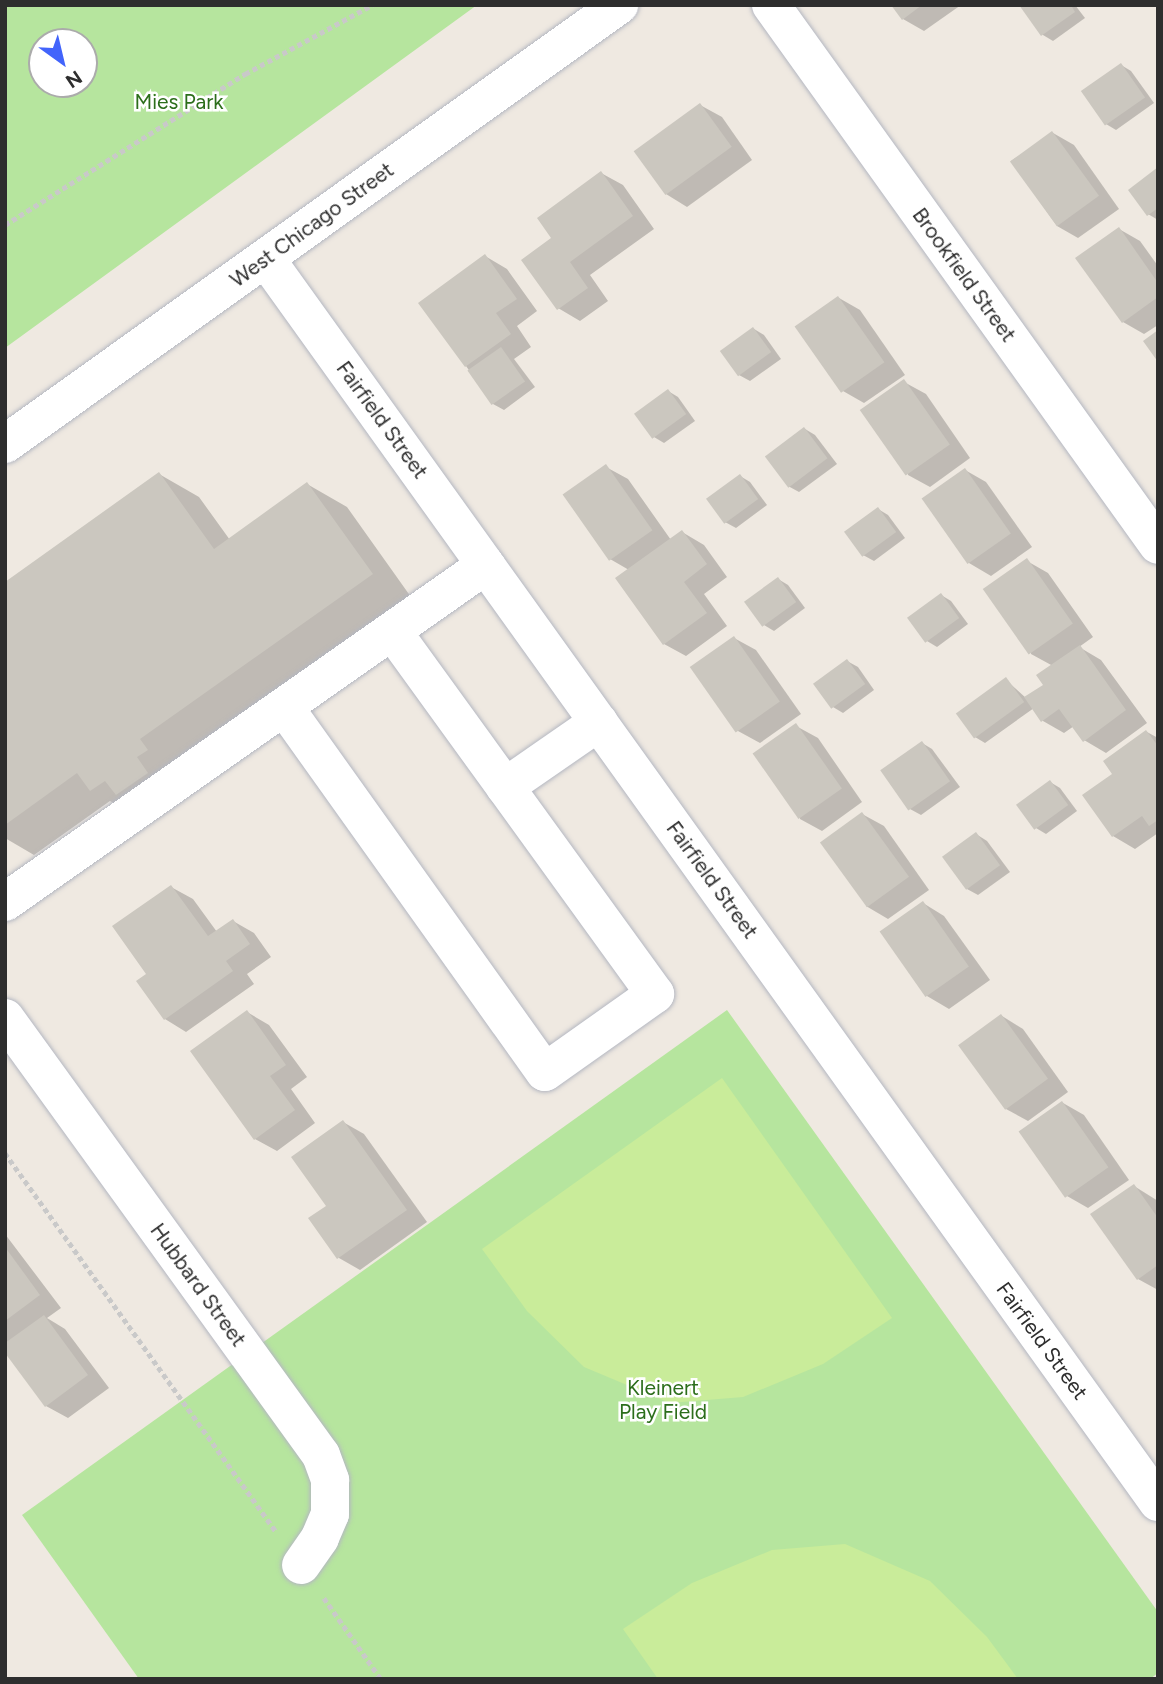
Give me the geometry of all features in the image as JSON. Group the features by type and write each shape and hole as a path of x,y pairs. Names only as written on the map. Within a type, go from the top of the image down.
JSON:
{"street":[{"name":"West Chicago Street","path":"5,444 619,5"},
{"name":"Brookfield Street","path":"771,5 1158,545"},
{"name":"Fairfield Street","path":"267,258 1158,1502"},
{"path":"5,902 486,565"},
{"path":"285,708 545,1072 655,994 393,632"},
{"path":"505,787 599,722"},
{"name":"Hubbard Street","path":"5,1018 321,1455 330,1480 330,1514 320,1538 301,1565"}],"path":[{"path":"5,225 245,74 372,5"},
{"path":"5,1153 183,1400"}],"green space":[{"name":"Mies Park","path":"5,5 477,5 5,348"},
{"name":"Kleinert Play Field","path":"727,1010 1158,1612 1158,1673 1150,1679 139,1679 22,1515"},
{"path":"722,1078 892,1318 823,1364 743,1397 670,1403 584,1367 527,1311 482,1249"},
{"path":"845,1544 930,1581 987,1637 1018,1679 658,1679 623,1629 692,1583 772,1550"}],"building":[{"path":"891,5 922,5 902,20"},
{"path":"1019,5 1071,5 1075,12 1041,36"},
{"path":"1121,63 1145,97 1105,126 1081,91"},
{"path":"700,103 732,147 665,195 634,151"},
{"path":"1052,131 1099,196 1057,226 1010,162"},
{"path":"1158,167 1158,208 1147,216 1128,190"},
{"path":"601,171 633,216 570,262 588,288 557,310 521,260 551,238 537,218"},
{"path":"1119,227 1158,283 1158,297 1122,323 1075,258"},
{"path":"485,254 517,299 496,313 511,334 465,367 418,303"},
{"path":"838,296 884,362 841,393 795,326"},
{"path":"753,327 771,352 738,376 720,351"},
{"path":"1158,330 1158,362 1143,341"},
{"path":"501,347 525,381 492,405 467,371"},
{"path":"904,379 950,445 906,476 860,410"},
{"path":"668,389 686,414 652,439 634,414"},
{"path":"804,427 827,458 788,488 765,456"},
{"path":"606,464 652,530 609,561 563,494"},
{"path":"965,468 1011,534 967,564 922,498"},
{"path":"159,472 214,549 307,482 373,574 140,739 148,750 137,757 148,773 116,795 105,781 90,791 77,773 5,825 5,582"},
{"path":"740,474 758,499 724,524 706,499"},
{"path":"878,507 896,532 862,557 844,532"},
{"path":"682,530 707,564 684,582 707,613 663,645 615,578"},
{"path":"1027,558 1073,624 1029,655 983,589"},
{"path":"778,577 796,602 762,627 744,602"},
{"path":"941,593 959,618 925,643 907,618"},
{"path":"734,636 780,702 736,733 690,667"},
{"path":"1080,645 1126,710 1083,742 1059,709 1041,722 1024,697 1043,685 1036,675"},
{"path":"847,659 865,684 831,709 813,684"},
{"path":"1006,677 1024,702 974,739 956,713"},
{"path":"796,723 842,789 798,819 753,753"},
{"path":"1146,730 1158,746 1158,820 1149,826 1142,816 1112,837 1082,795 1112,774 1103,761"},
{"path":"922,741 950,781 908,810 880,770"},
{"path":"1050,780 1068,805 1034,830 1016,805"},
{"path":"862,812 909,877 867,907 820,843"},
{"path":"976,832 1000,865 966,890 942,857"},
{"path":"171,885 208,936 233,919 250,944 226,961 233,971 164,1020 136,981 146,974 112,926"},
{"path":"923,901 969,967 925,997 880,931"},
{"path":"247,1010 286,1065 270,1076 295,1110 254,1140 190,1051"},
{"path":"1001,1014 1048,1079 1005,1110 958,1045"},
{"path":"1062,1101 1108,1167 1065,1198 1019,1131"},
{"path":"343,1120 407,1210 337,1259 308,1218 326,1206 291,1157"},
{"path":"1134,1184 1158,1218 1158,1265 1137,1280 1090,1214"},
{"path":"5,1247 40,1295 5,1321"},
{"path":"44,1315 88,1375 45,1407 5,1353 5,1343"}]}
